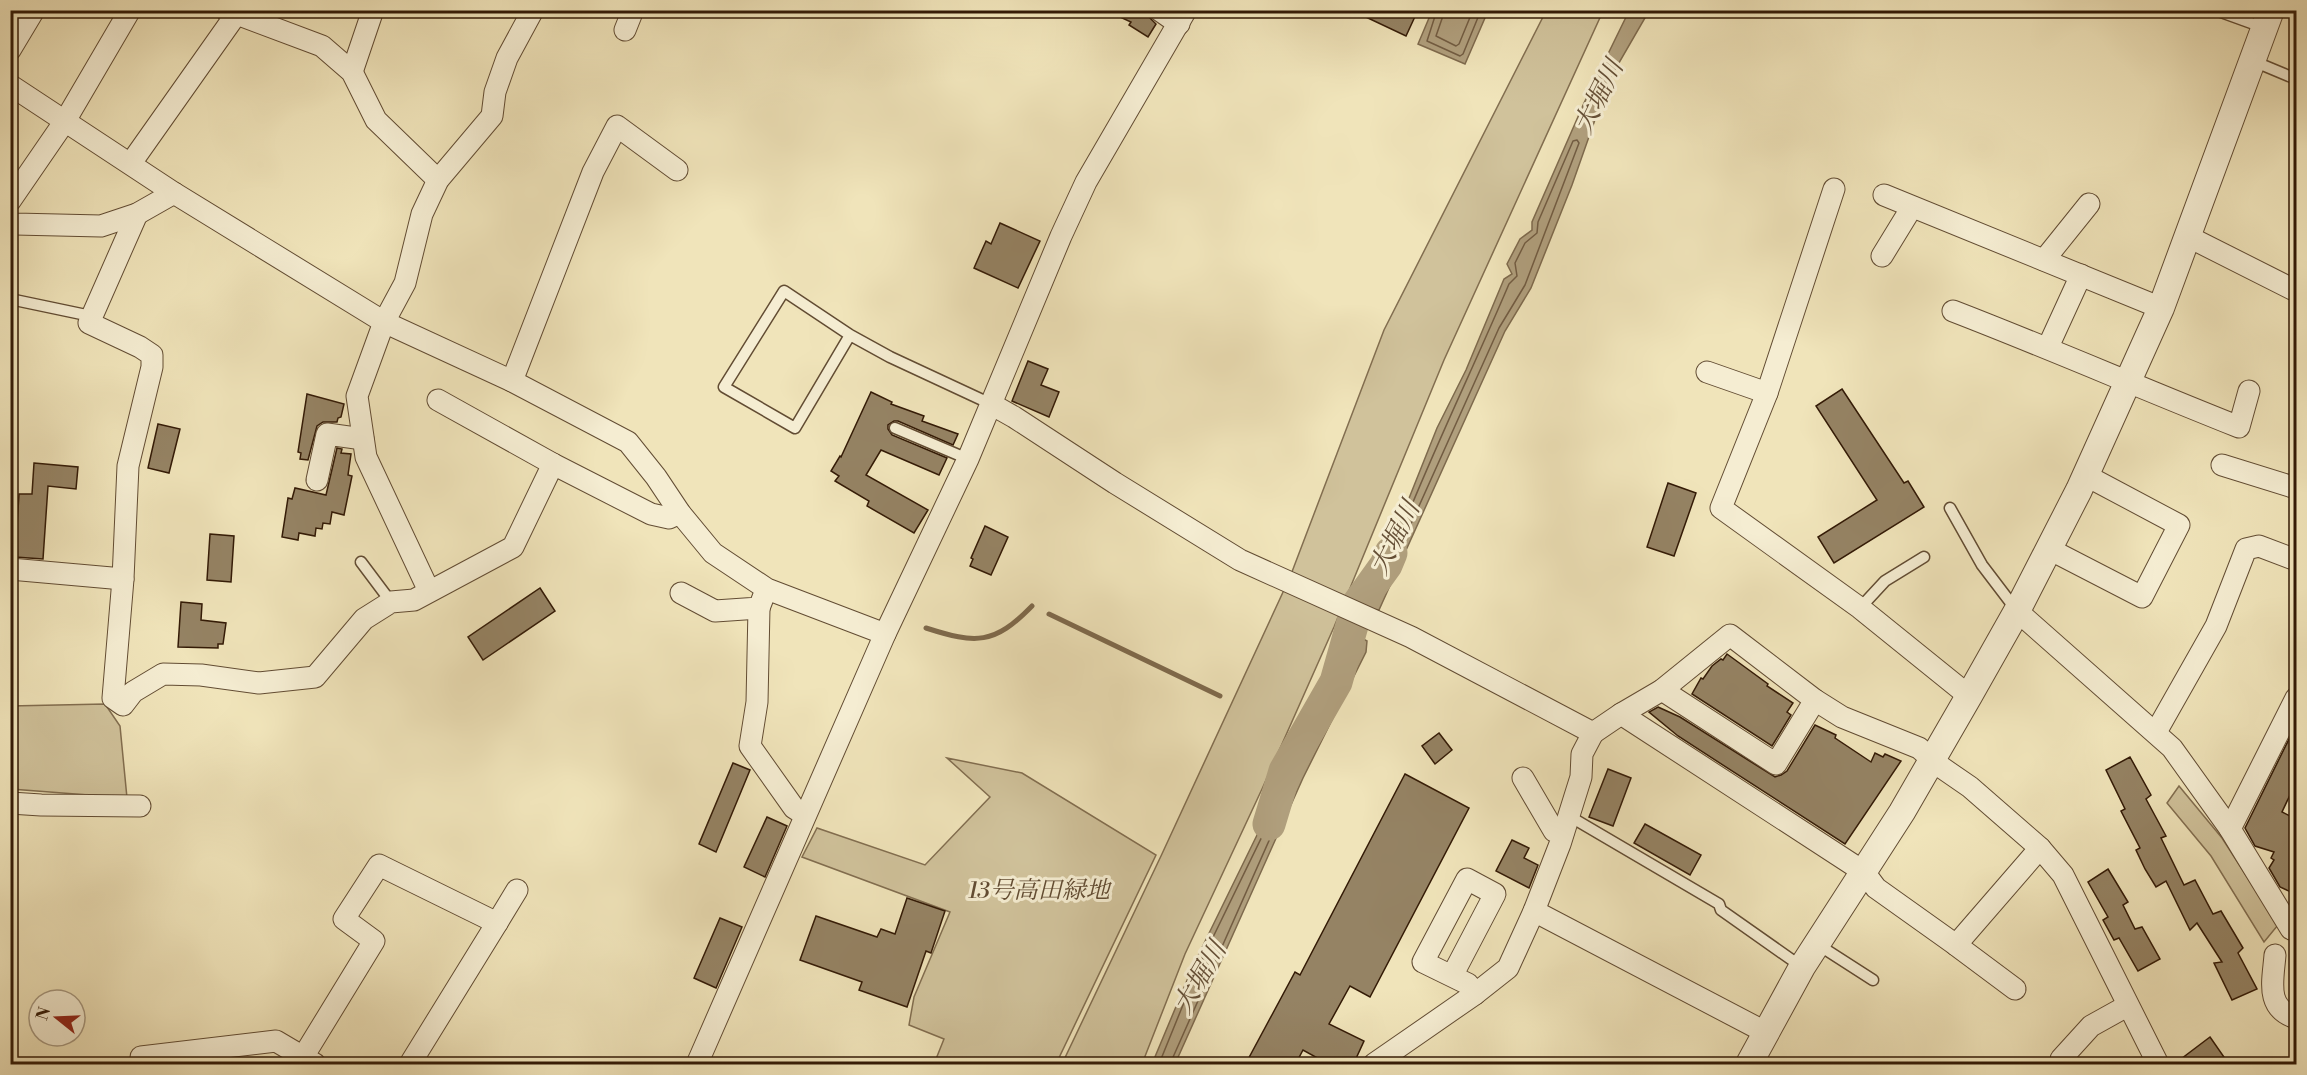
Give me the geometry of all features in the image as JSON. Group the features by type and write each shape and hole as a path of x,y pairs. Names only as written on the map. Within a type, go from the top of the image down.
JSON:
{"street":[{"path":"10,50 34,10"},
{"path":"10,201 65,121 130,10"},
{"path":"352,72 373,10"},
{"path":"429,591 366,457 357,396 384,322 405,283 422,214 438,180 492,116 495,92 507,58 533,10"},
{"path":"625,30 633,10"},
{"path":"697,1065 885,634 968,459 1086,182 1183,17 1159,10"},
{"path":"131,163 231,12 322,46 352,72 376,120 438,180"},
{"path":"1749,1065 1802,967 1902,812 2017,611 2049,549 2161,308 2268,19"},
{"path":"10,85 174,193 384,322 512,381 628,442 656,477 680,513 713,553 763,599 885,634"},
{"path":"512,381 593,172 617,126 677,170"},
{"path":"1834,189 1767,393 1721,508 1860,608 1969,696"},
{"path":"12,224 101,226 137,214 174,193"},
{"path":"1884,195 2161,308"},
{"path":"2044,260 2089,204"},
{"path":"1882,256 1912,207"},
{"path":"137,214 88,323 153,355 152,368 128,466 123,579 113,698 123,705 133,692 163,674 201,675 259,683 315,677 364,619 391,602 414,600 513,547 553,464"},
{"path":"2189,237 2296,291"},
{"path":"2048,347 2080,275"},
{"path":"1953,310 2239,427 2249,390"},
{"path":"1707,372 1767,393"},
{"path":"438,400 553,464 651,514 669,518 680,513"},
{"path":"991,404 1240,560 1412,637 1593,733"},
{"path":"317,480 327,434 363,439"},
{"path":"2222,465 2296,489"},
{"path":"2049,549 2142,597 2179,525 2085,475"},
{"path":"2156,732 2216,626 2246,549 2259,546 2296,560"},
{"path":"10,569 123,579"},
{"path":"681,593 715,610 763,599"},
{"path":"763,599 757,702 750,746 794,808 805,815"},
{"path":"2017,611 2172,748 2230,829 2291,929 2296,917"},
{"path":"1374,1065 1508,968 1534,911 1566,824 1581,777 1582,754 1593,733 1662,690 1730,635 1815,700 1842,717 1919,748 1970,787 2040,848 2063,875 2158,1065"},
{"path":"1662,690 1776,764 1815,700"},
{"path":"2230,829 2296,698"},
{"path":"1621,714 1864,872 1876,888 2015,989"},
{"path":"1523,778 1554,831 1566,824"},
{"path":"10,802 41,806 140,806"},
{"path":"1956,945 2040,848"},
{"path":"141,1065 141,1057 276,1041 309,1061 374,941 344,920 379,865 497,923"},
{"path":"410,1065 517,890"},
{"path":"1534,911 1765,1032"},
{"path":"2275,955 2272,995 2285,1014 2296,1018"},
{"path":"1452,976 1468,984 1475,994"},
{"path":"2067,1065 2061,1059 2091,1026 2127,1006"}],"lane":[{"path":"2218,11 2268,19"},
{"path":"2253,61 2296,79"},
{"path":"850,335 795,428 724,387 784,291 850,335 890,357 991,404"},
{"path":"10,299 91,316"},
{"path":"895,428 968,459"},
{"path":"1950,508 1982,565 2017,611"},
{"path":"1860,608 1885,581 1924,557"},
{"path":"361,562 391,602"},
{"path":"1566,824 1719,904 1721,910 1802,967"},
{"path":"1817,944 1873,980"}],"green space":[{"path":"1546,11 1603,11 1444,360 1334,627 1185,954 1142,1064 1062,1064 1290,577 1384,330"},
{"path":"105,704 120,726 127,798 11,789 10,706"},
{"name":"13号高田緑地","path":"947,758 1022,773 1156,855 1056,1064 934,1064 944,1039 909,1025 914,997 950,912 802,857 817,828 925,865 990,797"},
{"path":"2179,786 2222,838 2278,925 2264,942 2211,856 2167,803"}],"water":[{"path":"1432,11 1488,11 1465,64 1418,44"},
{"path":"1629,11 1649,11 1609,80 1572,185 1531,288 1505,331 1379,610 1358,607 1380,571 1437,428 1466,370 1504,279 1512,274 1507,264 1520,239 1532,230 1532,222 1584,103"},
{"path":"1352,633 1367,641 1366,652 1303,778 1175,1064 1152,1064 1193,966 1323,700"}],"building":[{"path":"1105,10 1142,10 1156,24 1148,37 1129,25 1131,22"},
{"path":"1351,10 1418,10 1406,36"},
{"path":"1000,223 1040,241 1018,288 974,268 986,241 991,244"},
{"path":"1028,361 1048,369 1041,385 1059,392 1049,417 1012,401"},
{"path":"1842,389 1904,483 1908,481 1924,507 1834,563 1818,537 1877,500 1816,406"},
{"path":"871,392 892,402 891,404 924,416 922,421 958,434 953,445 898,421 888,425 892,435 947,458 939,475 881,450 866,475 928,510 914,533 867,506 869,501 835,481 839,476 831,471 841,457"},
{"path":"307,394 344,404 341,417 337,422 323,422 317,426 308,460 300,459 301,453 298,452"},
{"path":"158,424 180,429 169,473 148,468"},
{"path":"337,448 342,449 341,453 351,454 348,475 352,476 344,515 332,512 330,524 323,523 322,529 316,528 315,536 299,533 298,540 282,537 288,498 292,499 295,488 326,495"},
{"path":"34,463 78,467 76,489 48,486 43,559 15,557 19,494 32,494"},
{"path":"1668,483 1696,493 1674,556 1647,547"},
{"path":"985,526 1008,537 991,575 970,566 973,559 971,558"},
{"path":"210,534 234,536 231,582 207,580"},
{"path":"540,588 555,611 483,660 468,637"},
{"path":"181,602 202,604 201,620 226,623 223,644 218,644 218,648 178,647"},
{"path":"1727,654 1768,684 1767,686 1793,703 1787,712 1791,715 1772,746 1692,694 1701,678 1703,679 1712,666 1721,659 1723,660"},
{"path":"1658,707 1680,717 1775,777 1787,771 1815,725 1836,735 1835,738 1871,762 1875,753 1883,757 1885,754 1901,761 1845,844 1678,736 1649,712"},
{"path":"2296,725 2296,782 2282,812 2296,819 2296,885 2293,893 2280,887 2269,868 2274,860 2271,858 2274,852 2255,846 2245,828"},
{"path":"1439,733 1452,750 1435,764 1422,746"},
{"path":"2130,757 2151,795 2146,799 2166,836 2161,838 2184,885 2195,880 2213,914 2221,911 2243,948 2238,953 2257,989 2232,1000 2214,963 2222,962 2197,923 2190,930 2166,881 2156,887 2145,869 2136,850 2140,848 2121,811 2125,809 2106,770"},
{"path":"733,763 750,770 716,852 699,844"},
{"path":"1608,769 1631,778 1613,826 1589,817"},
{"path":"1405,774 1469,808 1370,997 1350,986 1329,1024 1364,1041 1353,1065 1330,1065 1303,1050 1295,1065 1245,1065 1295,972 1300,975"},
{"path":"767,817 787,826 765,877 744,867"},
{"path":"1645,824 1701,855 1690,875 1634,843"},
{"path":"1512,840 1529,848 1524,858 1538,865 1529,888 1496,871"},
{"path":"2108,869 2128,902 2123,905 2135,929 2142,927 2160,959 2138,971 2119,938 2114,940 2103,920 2108,917 2088,882"},
{"path":"907,898 945,911 931,953 926,951 907,1007 859,990 862,982 800,960 816,916 877,937 881,929 895,934"},
{"path":"720,918 742,927 716,988 694,978"},
{"path":"2210,1037 2224,1057 2214,1065 2173,1065"}],"waterway":[{"name":"大堀川","path":"1269,824 1285,771 1336,682 1358,604 1386,565 1391,553"},
{"path":"926,628 958,637 984,638 1006,628 1032,606"},
{"path":"1049,614 1220,696"}]}
